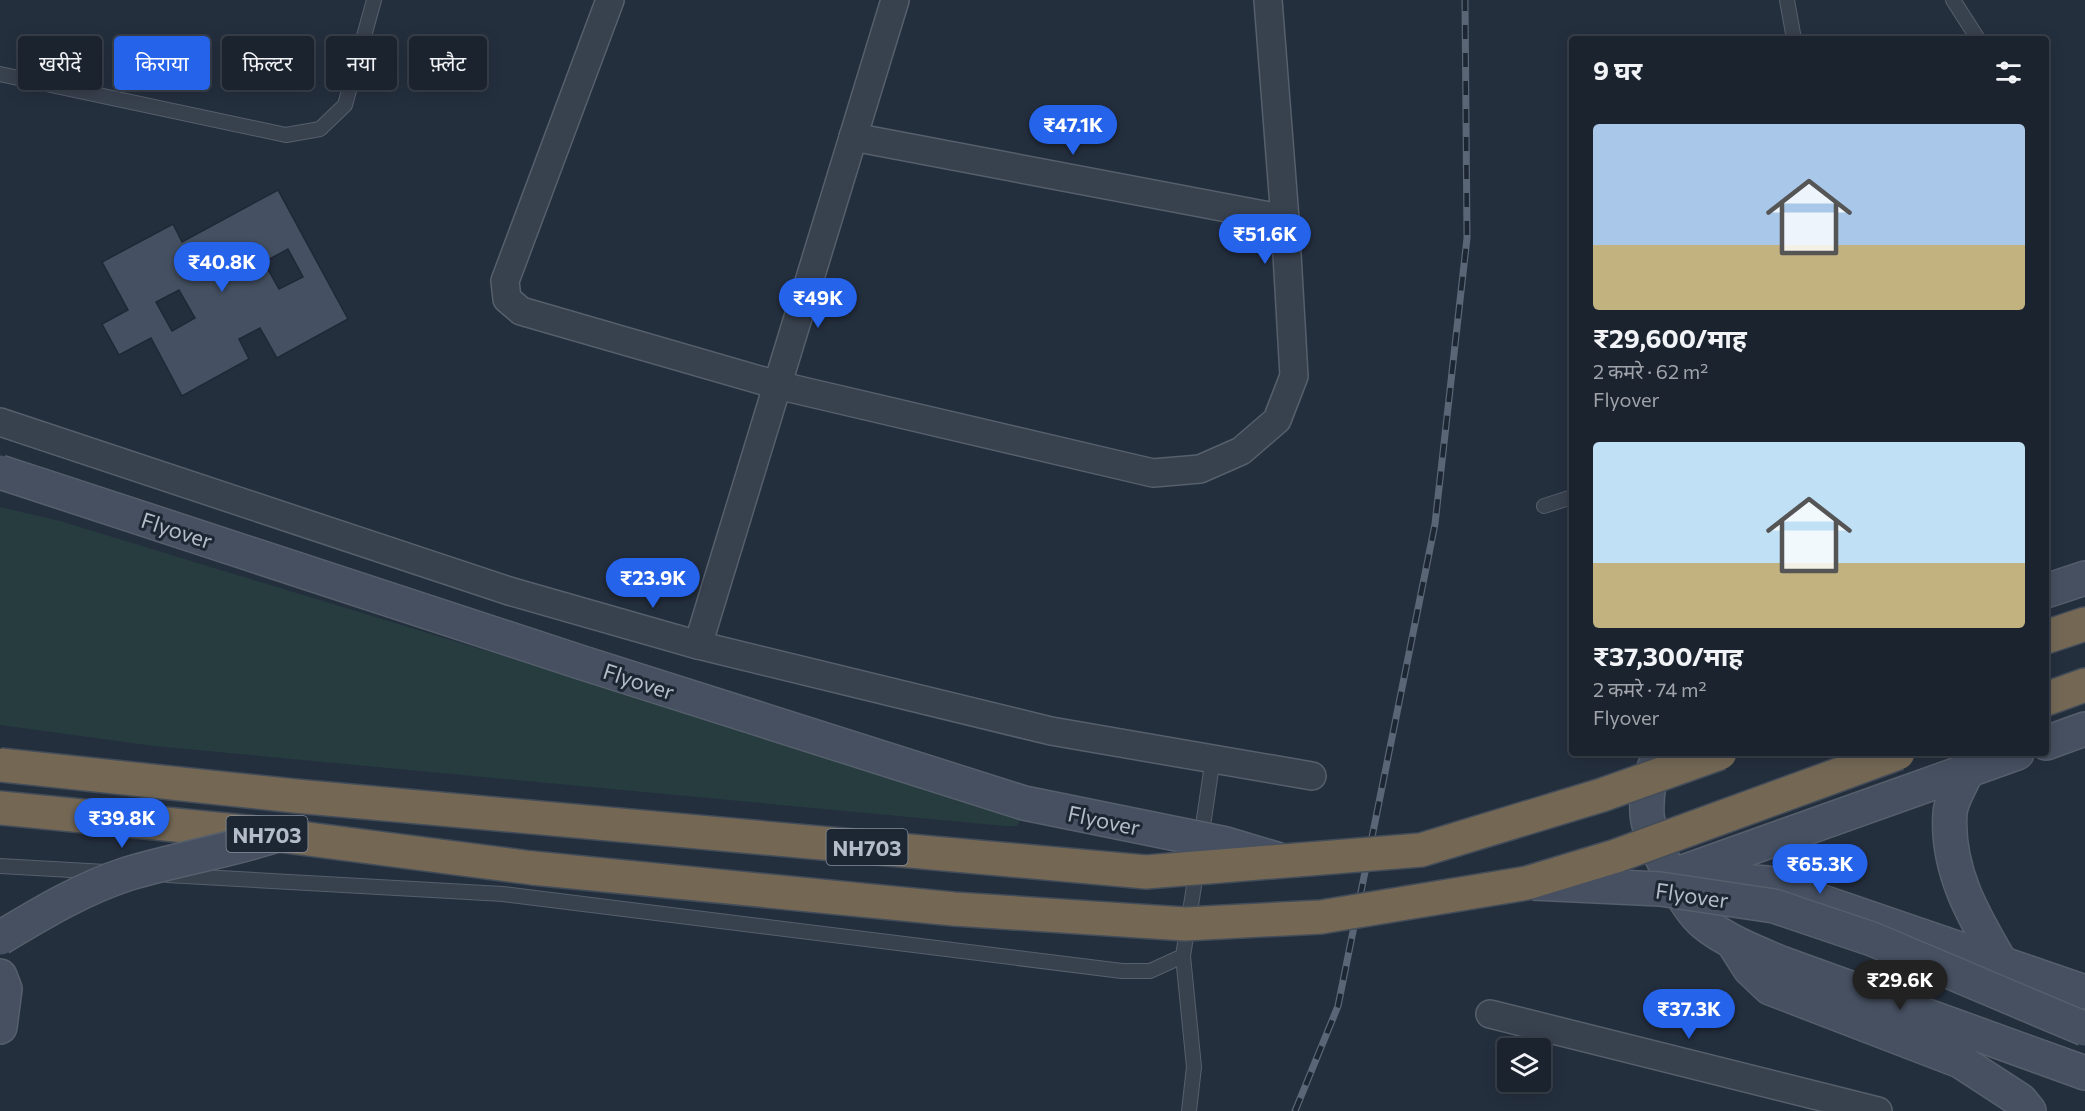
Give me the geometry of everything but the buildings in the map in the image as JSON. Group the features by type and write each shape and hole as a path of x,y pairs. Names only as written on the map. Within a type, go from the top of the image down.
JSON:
{"highway":[{"path":"2049,637 2085,624"},
{"path":"2049,698 2085,685"},
{"name":"Flyover","path":"0,765 295,796 1146,872 1421,850 1602,795 1712,756"},
{"name":"Flyover","path":"0,808 277,835 544,870 954,909 1185,924 1321,917 1527,883 1616,856 1890,756"}],"street":[{"path":"610,0 505,280 507,299 521,311 777,385 1153,472 1200,469 1240,451 1277,420 1293,376 1286,219 1268,0"},
{"path":"698,645 895,0"},
{"path":"853,137 1286,219"},
{"path":"0,422 509,591 698,645 1052,731 1312,776"},
{"name":"Flyover","path":"0,472 583,663 1024,803 1226,844 1286,862"},
{"path":"2049,590 2085,578"},
{"path":"2049,742 2085,729"},
{"path":"1660,756 1652,765 1647,815 1670,876 1702,922 1732,941 1781,963 2085,1073"},
{"path":"1670,876 2009,756"},
{"path":"1967,771 1950,811 1953,854 1960,885 1975,919 2001,963"},
{"name":"Flyover","path":"0,939 56,904 125,875 235,849 277,835"},
{"path":"1670,876 1767,883 2085,992"},
{"name":"Flyover","path":"1527,883 1660,889 1774,906 1872,939 2085,1029"},
{"path":"1732,941 1750,969 1770,988 1960,1061 2020,1100 2029,1111"},
{"path":"0,976 5,989 0,1027"},
{"path":"1490,1014 1878,1111"}],"lane":[{"path":"0,74 286,135 320,129 345,105 374,0"},
{"path":"1787,0 1793,36"},
{"path":"1953,0 1976,36"},
{"path":"1544,506 1569,498"},
{"path":"1189,1111 1194,1067 1183,956 1213,758"},
{"path":"0,866 503,894 1122,971 1150,971 1183,956"}],"green space":[{"path":"0,507 60,521 862,765 1021,818 1017,826 1005,826 154,746 0,725"}],"railway":[{"path":"1295,1111 1338,1006 1435,524 1467,238 1465,0"}]}
